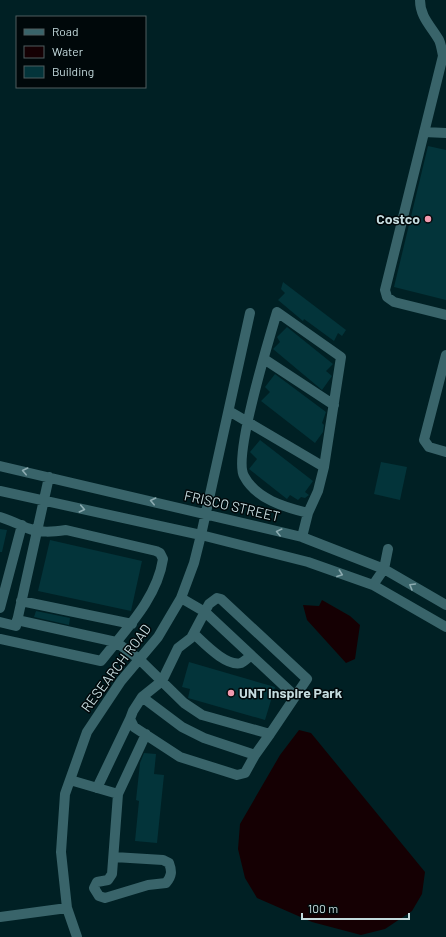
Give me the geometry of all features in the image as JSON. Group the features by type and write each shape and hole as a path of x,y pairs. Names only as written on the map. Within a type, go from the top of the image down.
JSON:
{"street":[{"path":"420,0 420,9 428,26 439,41 443,56 443,70 424,132 385,290 387,297 394,302 446,314"},
{"path":"424,132 446,133"},
{"path":"302,537 308,513 318,491 324,467 342,357 277,312 247,422 243,443 242,475 253,490 283,506 308,513"},
{"name":"RESEARCH ROAD","path":"77,937 67,908 61,852 65,794 87,732 121,681 158,637 181,598 194,563 201,535 250,313"},
{"path":"446,355 424,440 429,447 446,452"},
{"path":"264,359 334,405"},
{"path":"229,411 324,467"},
{"name":"FRISCO STREET","path":"0,466 302,537 384,569 445,603"},
{"path":"0,622 16,626 49,477"},
{"path":"0,491 201,535 308,562 373,585 446,627"},
{"path":"0,517 13,520 37,531 51,532 66,530 160,553 163,559 162,566 153,589 132,624 101,661 0,638"},
{"path":"0,608 1,596 22,525"},
{"path":"373,585 384,569 388,549"},
{"path":"181,598 205,612 295,696"},
{"path":"97,788 133,711 142,697 162,681 178,648 194,634 209,604 216,598 224,602 307,679 255,755 245,773 237,775 180,757 134,726 130,720"},
{"path":"21,601 132,624"},
{"path":"17,620 116,642 139,660 184,703 202,715 270,734"},
{"path":"194,634 224,659 232,662 242,662 251,655"},
{"path":"142,697 182,727 204,738 255,755"},
{"path":"114,857 163,860 169,863 172,871 170,879 166,883 148,885 106,898 99,896 94,888 97,882 108,880 112,874 118,794 146,734"},
{"path":"70,780 118,794"},
{"path":"0,917 67,908"}],"water":[{"path":"322,600 350,616 360,625 355,659 346,663 307,620 303,605 319,606"},
{"path":"299,730 311,733 425,872 422,894 412,911 385,929 361,935 312,922 257,898 245,878 238,849 240,824 280,755"}],"building":[{"name":"Costco","path":"428,146 446,150 446,300 394,287"},
{"path":"283,282 346,330 342,336 338,333 334,341 304,319 303,321 278,300 285,293 281,289"},
{"path":"287,327 333,364 326,371 332,376 322,390 273,349 280,342 277,337"},
{"path":"275,374 326,412 322,423 324,425 323,432 315,443 261,401 270,392 265,387"},
{"path":"260,440 313,481 305,492 309,495 305,498 301,497 298,500 290,495 287,499 249,469 257,459 250,452"},
{"path":"381,462 407,467 400,500 374,494"},
{"path":"0,529 7,530 2,552 0,552"},
{"path":"50,540 142,561 131,611 38,591"},
{"path":"36,611 70,618 69,625 34,617"},
{"name":"UNT Inspire Park","path":"189,662 275,687 265,720 188,698 190,689 182,687"},
{"path":"144,753 156,754 154,774 164,775 157,843 135,841 139,801 136,800 140,763"}],"place":[{"name":"Costco","path":"428,219"},
{"name":"UNT Inspire Park","path":"231,693"}]}
